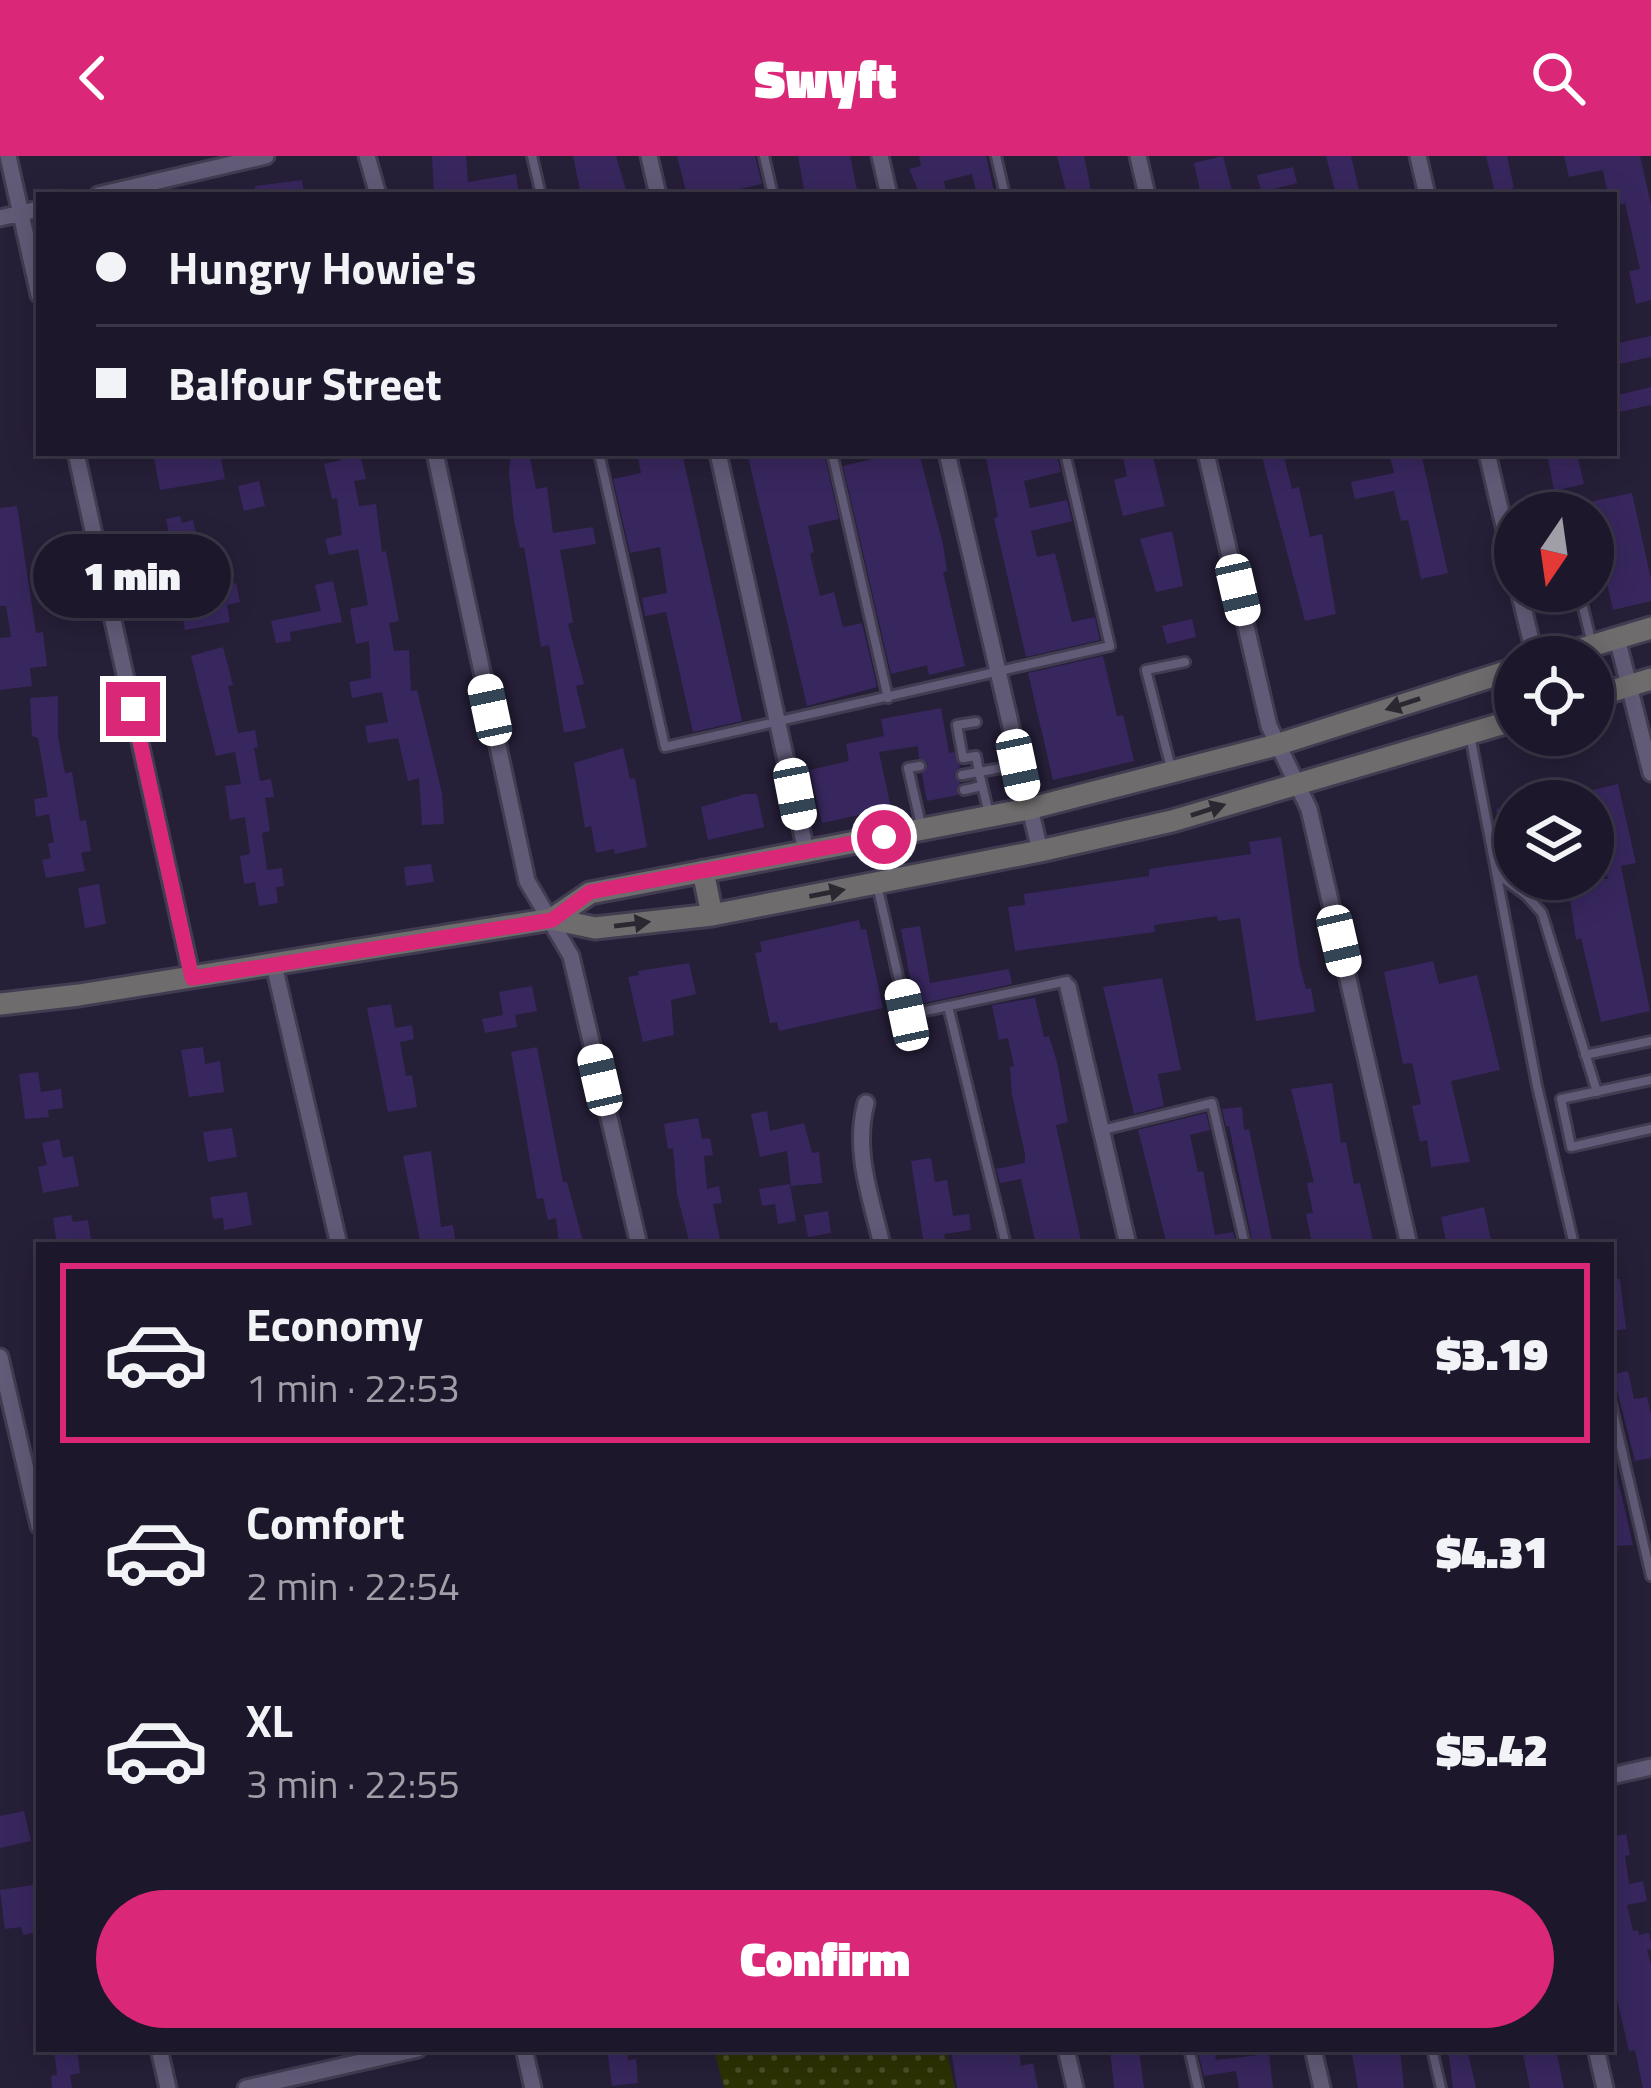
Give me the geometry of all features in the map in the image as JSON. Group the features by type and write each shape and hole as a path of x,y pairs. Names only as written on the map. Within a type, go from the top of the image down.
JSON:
{"main road":[{"path":"1614,639 1651,628"},
{"path":"552,920 590,892 1028,809 1276,745 1494,676"},
{"path":"0,1004 552,920 595,928 712,915 1172,821 1494,726"},
{"path":"704,871 712,915"}],"street":[{"path":"8,156 36,282"},
{"path":"111,192 266,156"},
{"path":"367,156 376,192"},
{"path":"649,156 657,192"},
{"path":"880,156 888,192"},
{"path":"1138,156 1146,192"},
{"path":"1418,156 1426,192"},
{"path":"0,218 36,209"},
{"path":"77,456 192,978"},
{"path":"436,456 527,881 571,956 638,1242"},
{"path":"719,456 806,851"},
{"path":"948,456 1040,851"},
{"path":"1207,456 1276,745 1309,809 1408,1242"},
{"path":"1488,456 1496,492"},
{"path":"1617,638 1641,682 1651,773"},
{"path":"274,964 338,1242"},
{"path":"1068,987 1127,1242"},
{"path":"866,1103 859,1128 860,1148 881,1242"},
{"path":"0,1357 36,1513"},
{"path":"1614,1775 1651,1767"},
{"path":"160,2052 168,2088"},
{"path":"246,2088 405,2052"},
{"path":"525,2052 533,2088"},
{"path":"1067,2052 1076,2088"},
{"path":"1313,2052 1322,2088"},
{"path":"1597,2052 1605,2088"}],"lane":[{"path":"532,156 540,192"},
{"path":"764,156 771,192"},
{"path":"996,156 1004,192"},
{"path":"600,456 664,747 1110,646 1066,456"},
{"path":"833,456 888,698"},
{"path":"1173,773 1146,670 1185,662"},
{"path":"976,722 957,725 961,759 976,756 989,816"},
{"path":"1469,733 1494,855"},
{"path":"962,775 1018,765"},
{"path":"920,766 908,769 922,829"},
{"path":"911,784 923,782"},
{"path":"964,790 982,786"},
{"path":"914,798 926,796"},
{"path":"877,884 907,1015 1067,981 1068,987"},
{"path":"1503,900 1573,1242"},
{"path":"1531,900 1543,913 1597,1091"},
{"path":"948,1006 1005,1242"},
{"path":"1585,1055 1651,1041"},
{"path":"1541,1103 1651,1080"},
{"path":"1561,1099 1571,1147 1651,1130"},
{"path":"1101,1130 1212,1103 1244,1242"},
{"path":"1614,1417 1651,1576"},
{"path":"1190,2052 1198,2088"},
{"path":"1433,2052 1442,2088"}],"green space":[{"path":"715,2052 947,2052 955,2088 724,2088"}],"building":[{"path":"432,156 466,156 468,182 516,174 519,192 434,192"},
{"path":"573,156 616,156 626,190 580,192"},
{"path":"677,156 755,156 762,184 736,192 686,192"},
{"path":"798,156 850,156 857,192 804,192"},
{"path":"919,156 986,156 994,192 976,192 972,174 944,181 946,192 919,192 909,169 921,166"},
{"path":"1057,156 1084,156 1091,192 1066,192"},
{"path":"1223,156 1232,192 1200,192 1194,163"},
{"path":"1326,156 1351,156 1359,192 1335,192"},
{"path":"1486,156 1507,156 1514,188 1495,192"},
{"path":"1564,156 1640,156 1651,204 1651,300 1636,304 1629,271 1640,269 1625,203 1617,205 1617,192 1607,192 1603,170 1569,177"},
{"path":"1293,167 1297,183 1261,192 1257,175"},
{"path":"302,180 304,192 256,192 255,186"},
{"path":"1651,336 1651,357 1617,364 1617,343"},
{"path":"1651,387 1651,405 1617,412 1618,395"},
{"path":"154,456 221,456 225,479 160,490"},
{"path":"341,456 361,456 366,479 354,481 359,506 376,504 399,621 389,623 394,651 409,650 411,691 417,690 442,793 444,824 422,825 419,778 408,781 398,738 368,743 365,726 388,722 382,692 352,698 349,682 371,678 369,641 356,644 350,609 368,605 358,549 329,555 325,539 342,535 337,498 332,499 324,464 342,460"},
{"path":"511,456 530,456 536,489 547,487 553,533 593,527 596,544 560,550 573,622 568,624 584,684 576,686 586,728 564,733 549,645 541,647 524,547 520,548 514,521"},
{"path":"638,456 683,456 742,721 693,732 666,612 645,616 642,598 667,593 660,547 630,553 613,479 641,473"},
{"path":"748,456 825,456 839,519 808,526 814,552 810,554 820,596 834,592 843,627 862,623 877,687 807,706"},
{"path":"920,456 943,544 947,571 943,572 965,666 929,675 927,665 891,674 843,466"},
{"path":"986,456 1057,456 1061,472 1024,481 1030,508 1067,500 1072,521 1031,531 1037,557 1055,553 1072,622 1095,617 1100,640 1026,657 994,518 998,517"},
{"path":"1123,456 1153,456 1165,506 1123,516 1114,480 1127,476"},
{"path":"1262,456 1284,456 1292,489 1299,487 1310,537 1322,534 1336,614 1305,621"},
{"path":"1390,456 1422,456 1448,573 1421,579 1408,520 1401,521 1394,491 1355,499 1351,482 1394,473"},
{"path":"1548,456 1578,456 1584,484 1554,491"},
{"path":"259,481 265,506 244,511 238,486"},
{"path":"1632,493 1651,579 1651,601 1614,610 1614,497"},
{"path":"17,506 36,633 43,632 47,666 30,668 32,686 0,690 0,638 11,637 6,606 0,606 0,508"},
{"path":"180,516 182,523 193,520 201,554 174,559 166,519"},
{"path":"1172,531 1183,586 1156,592 1140,539"},
{"path":"333,581 342,622 290,632 291,641 276,643 271,621 321,611 315,585"},
{"path":"236,583 240,602 227,605 230,622 185,630 178,593"},
{"path":"1192,619 1196,637 1167,644 1162,626"},
{"path":"223,647 238,733 255,730 260,781 271,779 274,797 265,798 270,831 262,833 267,870 282,868 284,886 276,887 278,903 259,906 255,882 244,884 240,856 250,854 245,817 230,820 225,786 241,784 235,752 216,756 191,656"},
{"path":"1103,656 1134,761 1053,780 1028,673"},
{"path":"58,696 58,737 65,773 72,772 80,821 86,820 91,851 81,853 85,871 46,878 42,860 51,858 48,844 54,842 49,814 36,817 34,799 48,797 38,738 32,736 30,698"},
{"path":"941,708 949,753 954,752 960,766 954,775 960,783 958,795 927,801 922,774 928,764 919,758 918,746 879,752 891,808 822,823 810,770 849,761 846,744 884,736 881,719"},
{"path":"623,748 630,779 635,778 647,847 596,853 591,826 585,828 574,763"},
{"path":"1618,784 1636,863 1621,866 1650,1011 1601,1022 1581,938 1576,940 1570,900 1614,900 1614,785"},
{"path":"757,794 764,827 708,840 701,807"},
{"path":"1281,837 1299,962 1315,1012 1256,1021 1240,918 1218,921 1217,916 1154,925 1155,932 1015,951 1008,907 1025,905 1024,894 1149,876 1149,869 1251,854 1249,842"},
{"path":"431,864 434,882 406,886 404,867"},
{"path":"99,884 106,924 85,928 78,888"},
{"path":"859,920 861,930 866,929 883,1008 779,1031 777,1022 770,1023 755,953 762,952 760,942"},
{"path":"920,926 930,983 1009,969 1012,984 915,1005 901,929"},
{"path":"1433,961 1439,984 1477,975 1500,1070 1451,1081 1470,1162 1431,1167 1427,1140 1420,1142 1412,1106 1421,1104 1412,1063 1403,1064 1384,972"},
{"path":"689,963 696,994 671,1000 674,1035 643,1042 628,977 639,975 638,971"},
{"path":"1162,978 1181,1070 1158,1074 1164,1106 1134,1114 1103,987"},
{"path":"532,986 537,1011 515,1015 517,1027 485,1033 482,1019 503,1015 499,992"},
{"path":"1035,998 1044,1037 1049,1036 1057,1062 1068,1122 1056,1125 1081,1242 1035,1242 1021,1179 1000,1183 996,1169 1025,1163 1025,1154 1012,1095 1010,1067 1014,1066 1008,1038 999,1040 992,1005"},
{"path":"391,1004 395,1028 412,1025 414,1039 400,1042 417,1107 388,1112 367,1008"},
{"path":"203,1047 205,1064 220,1061 224,1092 189,1097 181,1050"},
{"path":"537,1047 563,1182 567,1182 583,1242 559,1242 556,1218 548,1220 543,1198 537,1199 511,1052"},
{"path":"38,1072 41,1092 61,1089 63,1108 48,1110 49,1117 25,1119 19,1074"},
{"path":"1332,1083 1341,1143 1346,1142 1354,1184 1360,1183 1373,1242 1312,1242 1306,1214 1313,1213 1307,1183 1314,1182 1291,1089"},
{"path":"1242,1107 1272,1242 1252,1242 1222,1109"},
{"path":"767,1111 770,1131 804,1123 812,1153 819,1152 822,1183 791,1186 787,1151 760,1157 751,1114"},
{"path":"1206,1113 1210,1130 1190,1135 1198,1172 1203,1171 1215,1235 1233,1232 1236,1242 1166,1242 1138,1130"},
{"path":"698,1118 702,1139 710,1138 713,1155 704,1156 707,1189 719,1186 722,1203 713,1204 720,1242 689,1242 677,1194 673,1148 668,1149 664,1124"},
{"path":"232,1128 237,1157 208,1162 203,1132"},
{"path":"59,1139 63,1158 73,1156 79,1186 43,1193 38,1167 47,1165 42,1143"},
{"path":"431,1151 441,1227 453,1225 456,1242 420,1242 403,1156"},
{"path":"931,1158 935,1182 947,1180 953,1216 969,1214 971,1230 944,1234 945,1242 924,1242 911,1161"},
{"path":"790,1184 796,1221 778,1224 775,1204 762,1206 759,1189"},
{"path":"247,1192 252,1225 224,1230 223,1218 213,1219 210,1197"},
{"path":"1484,1207 1491,1242 1446,1242 1441,1217"},
{"path":"828,1211 831,1233 808,1237 804,1215"},
{"path":"71,1215 73,1222 88,1220 92,1242 57,1242 53,1218"},
{"path":"1614,1279 1620,1279 1626,1329 1614,1331"},
{"path":"1628,1371 1634,1399 1647,1397 1651,1458 1635,1461 1614,1374"},
{"path":"1617,1476 1633,1545 1615,1546"},
{"path":"24,1811 31,1841 0,1848 0,1816"},
{"path":"1626,1834 1629,1884 1643,1881 1647,1901 1627,1905 1633,1931 1649,1933 1651,1942 1647,1950 1651,2088 1643,2088 1635,2050 1629,2051 1614,1986 1614,1836"},
{"path":"36,1884 36,1933 23,1935 21,1927 5,1929 0,1890"},
{"path":"54,2052 77,2052 80,2073 70,2075 72,2088 52,2088 51,2076 57,2075"},
{"path":"607,2052 627,2052 628,2060 636,2059 638,2083 612,2086"},
{"path":"951,2052 1019,2052 1021,2066 1033,2063 1038,2088 957,2088"},
{"path":"1110,2052 1139,2052 1144,2088 1114,2088"},
{"path":"1198,2052 1215,2052 1216,2060 1269,2054 1273,2088 1239,2088 1236,2071 1204,2076"},
{"path":"1352,2052 1400,2052 1404,2088 1358,2088"},
{"path":"1448,2052 1468,2052 1476,2088 1453,2088"},
{"path":"1523,2052 1557,2052 1564,2088 1530,2088"}],"route":[{"path":"133,709 192,978 552,920 590,892 884,837"}]}
